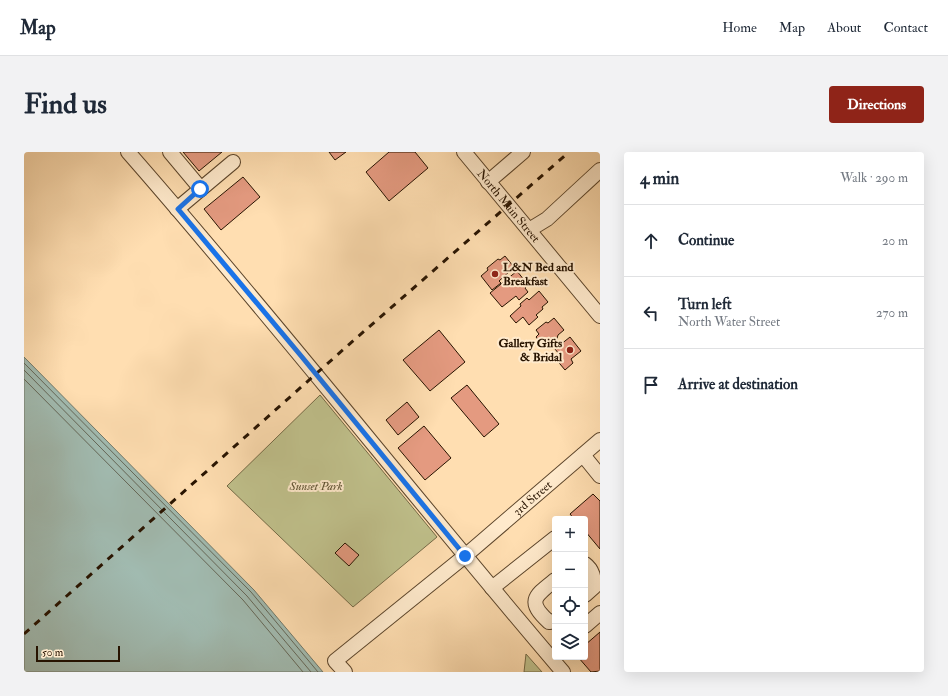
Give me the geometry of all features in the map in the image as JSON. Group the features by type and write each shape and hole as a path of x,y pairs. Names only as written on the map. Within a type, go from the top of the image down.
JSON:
{"street":[{"path":"128,152 178,209 302,357 521,624 552,653"},
{"path":"170,152 200,189"},
{"name":"North Main Street","path":"464,152 600,316"},
{"path":"488,182 523,152"},
{"path":"178,209 233,162"},
{"path":"529,230 547,219 600,170"},
{"name":"3rd Street","path":"345,672 335,661 465,556 600,440"},
{"path":"582,455 600,476"},
{"path":"492,588 552,540"},
{"path":"588,567 593,575 594,587 588,592"},
{"path":"552,582 538,594 535,600 537,611 549,622 552,622"},
{"path":"521,624 537,611"},
{"path":"587,624 600,613"},
{"path":"556,660 563,672"}],"green space":[{"name":"Sunset Park","path":"320,395 437,537 353,607 227,486"},
{"path":"526,654 542,672 524,672"}],"water":[{"path":"24,357 254,590 323,672 24,672"}],"building":[{"path":"183,152 222,152 199,171"},
{"path":"329,152 346,152 335,160"},
{"path":"389,152 415,152 428,168 389,201 366,172"},
{"path":"243,177 260,197 221,230 204,209"},
{"name":"L&N Bed and Breakfast","path":"505,256 513,266 499,281 501,283 492,290 481,276 488,270 487,268 498,259 500,260"},
{"path":"517,271 528,285 525,288 528,292 519,300 516,296 502,307 490,293"},
{"path":"539,291 548,302 536,315 538,317 529,325 523,317 516,323 510,316 521,306 520,304 527,298 529,300"},
{"path":"554,318 564,330 558,335 556,342 552,345 547,345 544,347 536,337 539,334 536,330"},
{"path":"439,330 465,362 430,391 403,360"},
{"path":"570,337 581,351 571,359 573,363 565,370 555,358 559,354 555,349"},
{"path":"467,385 499,424 484,437 451,398"},
{"path":"407,402 419,417 398,435 386,420"},
{"path":"424,426 451,458 425,480 398,448"},
{"path":"593,494 600,501 600,549 588,535 588,516 572,516 570,514"},
{"path":"345,543 359,555 349,566 335,553"},
{"path":"600,632 600,671 591,672 581,660 588,660 588,642"}],"railway":[{"path":"24,634 345,348 569,152"}],"place":[{"name":"L&N Bed and Breakfast","path":"495,274"},
{"name":"Gallery Gifts & Bridal","path":"570,350"}],"route":[{"path":"200,189 178,209 302,357 465,556"}]}
